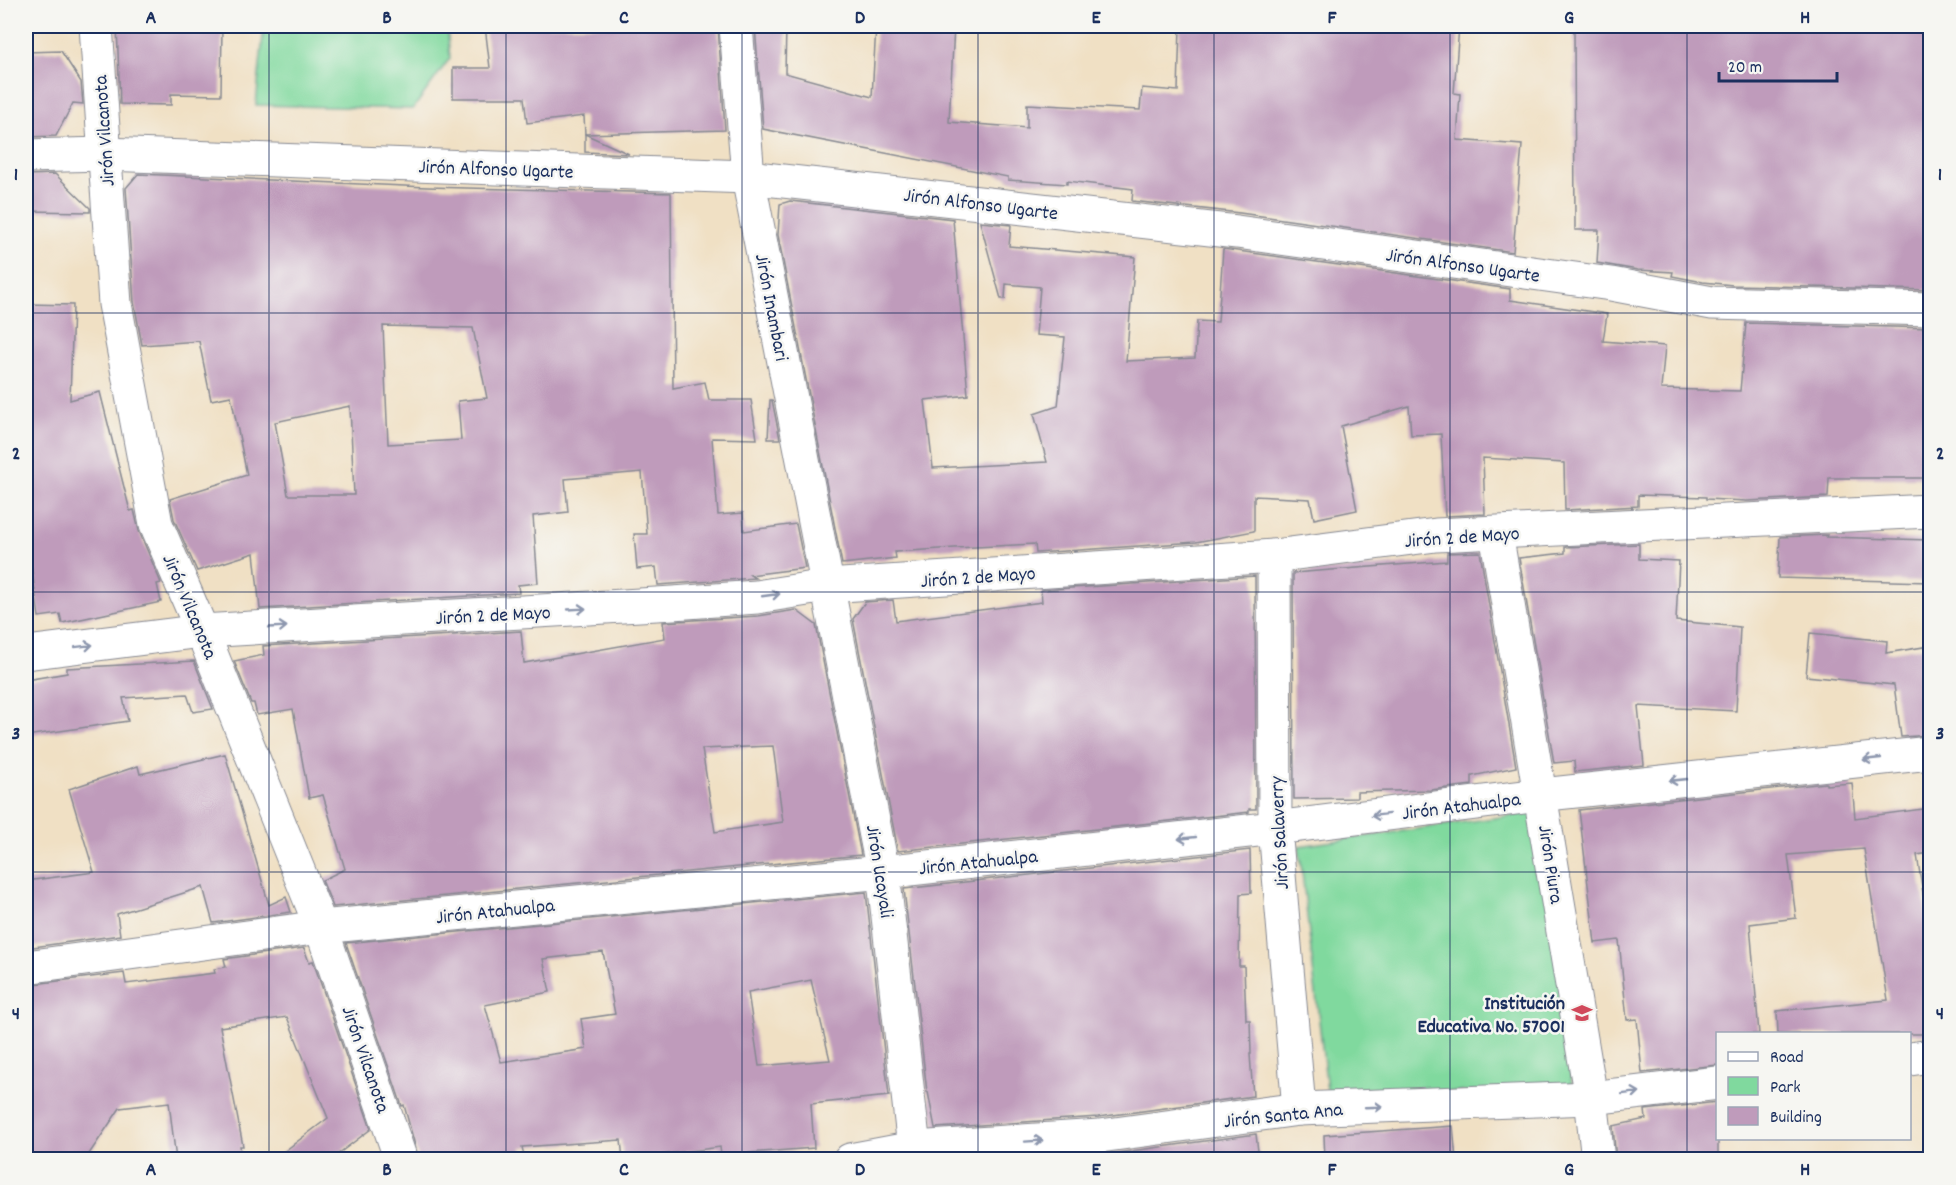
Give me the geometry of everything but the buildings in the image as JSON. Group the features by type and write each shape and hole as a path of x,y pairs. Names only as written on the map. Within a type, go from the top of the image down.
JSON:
{"street":[{"name":"Jirón Vilcanota","path":"96,26 115,304 156,524 202,631 321,927 401,1160"},
{"name":"Jirón Inambari","path":"736,26 748,177 756,205 762,254 827,586"},
{"name":"Jirón Alfonso Ugarte","path":"26,156 104,154 748,177 1237,232 1611,284 1712,303 1930,309"},
{"name":"Jirón 2 de Mayo","path":"26,653 202,631 673,603 757,597 827,586 1274,556 1436,535 1930,511"},
{"name":"Jirón Piura","path":"1496,533 1591,1098 1598,1160"},
{"name":"Jirón Salaverry","path":"1274,556 1275,828 1299,1109"},
{"name":"Jirón Ucayali","path":"827,586 883,872 914,1154"},
{"name":"Jirón Atahualpa","path":"26,967 321,927 883,872 1275,828 1540,795 1930,753"},
{"path":"1911,1059 1930,1056"},
{"name":"Jirón Santa Ana","path":"850,1160 1100,1136 1299,1109 1591,1098 1716,1083"}],"green space":[{"path":"264,26 447,26 450,58 413,109 256,105"},
{"path":"1542,811 1572,1086 1328,1099 1299,846"}],"place":[{"name":"Institución Educativa No. 57001","path":"1582,1013"}]}
